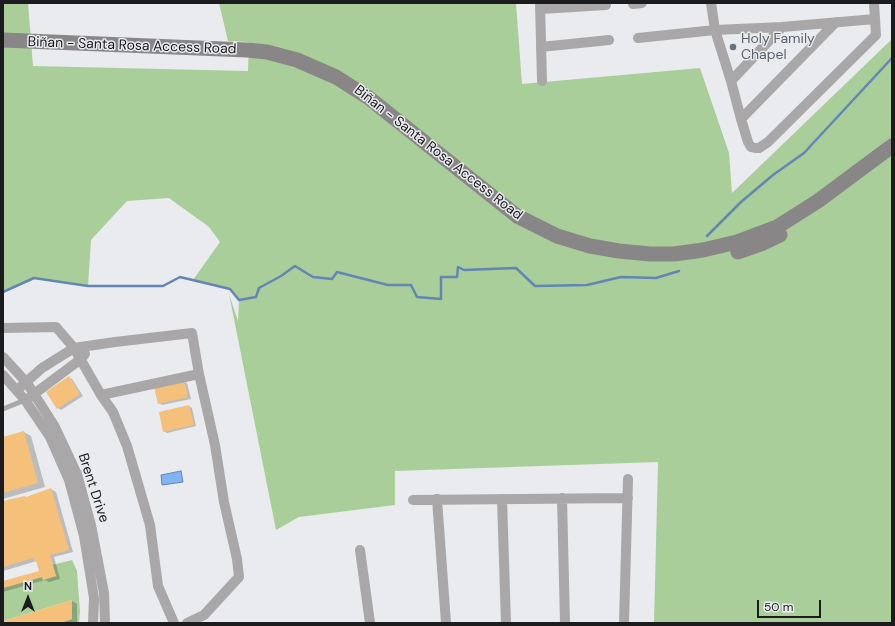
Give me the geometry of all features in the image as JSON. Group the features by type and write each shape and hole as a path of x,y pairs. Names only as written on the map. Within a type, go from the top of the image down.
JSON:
{"main road":[{"name":"Biñan - Santa Rosa Access Road","path":"6,45 267,56 297,60 336,77 369,98 495,206 557,236 590,246 650,254 739,252 761,244 796,226 820,211 892,157"},
{"name":"Biñan - Santa Rosa Access Road","path":"716,253 736,242 777,227 794,217 892,146"}],"street":[{"path":"711,3 715,30 731,81 740,119 751,147 757,148 768,142 876,35 874,3"},
{"path":"542,81 540,6 606,5"},
{"path":"638,38 715,30 782,27 875,19"},
{"path":"740,119 836,22"},
{"path":"731,81 782,27"},
{"path":"541,47 609,40"},
{"path":"3,328 56,327 82,359 101,395 113,412 127,446 150,525 158,586 174,623"},
{"path":"17,390 42,368 74,348 192,333 199,374 215,445 224,502 239,576 204,615 187,623"},
{"path":"25,400 82,359 90,346"},
{"name":"Brent Drive","path":"3,357 26,383 55,427 77,474 87,526 104,593 105,623"},
{"path":"101,395 199,374"},
{"name":"Brent Drive","path":"3,376 25,400 50,437 87,526 94,598 93,623"},
{"path":"624,623 628,479"},
{"path":"562,498 566,623"},
{"path":"414,500 628,498"},
{"path":"437,499 446,623"},
{"path":"502,499 506,623"},
{"path":"360,550 370,623"}],"lane":[{"path":"3,409 25,400"}],"green space":[{"path":"3,3 28,3 33,66 248,71 249,42 228,41 219,3 516,3 522,84 700,68 729,153 732,193 892,39 892,623 654,623 658,462 395,471 395,505 299,517 276,530 229,294 238,321 239,300 230,289 193,280 220,242 209,227 169,198 127,201 91,240 88,286 34,278 3,292"},
{"path":"72,560 77,571 80,611 79,623 60,623 72,619 72,600 3,621 3,588 42,577 43,580 56,576 52,565"}],"water":[{"path":"181,471 183,482 162,485 161,475"}],"building":[{"path":"69,376 80,394 57,409 46,392"},
{"path":"184,381 188,397 158,404 154,387"},
{"path":"189,405 194,425 163,432 159,412"},
{"path":"24,431 38,483 3,493 3,437"},
{"path":"51,488 69,550 50,555 56,576 43,580 42,577 3,588 3,581 39,571 36,561 34,561 33,558 3,567 3,501 26,497"},
{"path":"72,600 72,619 60,623 3,623 3,621"}],"waterway":[{"path":"707,236 741,202 773,175 804,153 892,58"},
{"path":"3,292 34,278 88,286 163,286 180,277 230,289 239,300 256,297 259,288 281,276 295,266 313,277 332,279 337,272 388,285 411,285 417,297 441,299 441,277 457,277 458,267 464,270 516,268 535,286 587,285 621,277 656,278 679,271"}],"place":[{"name":"Holy Family Chapel","path":"733,47"}]}
